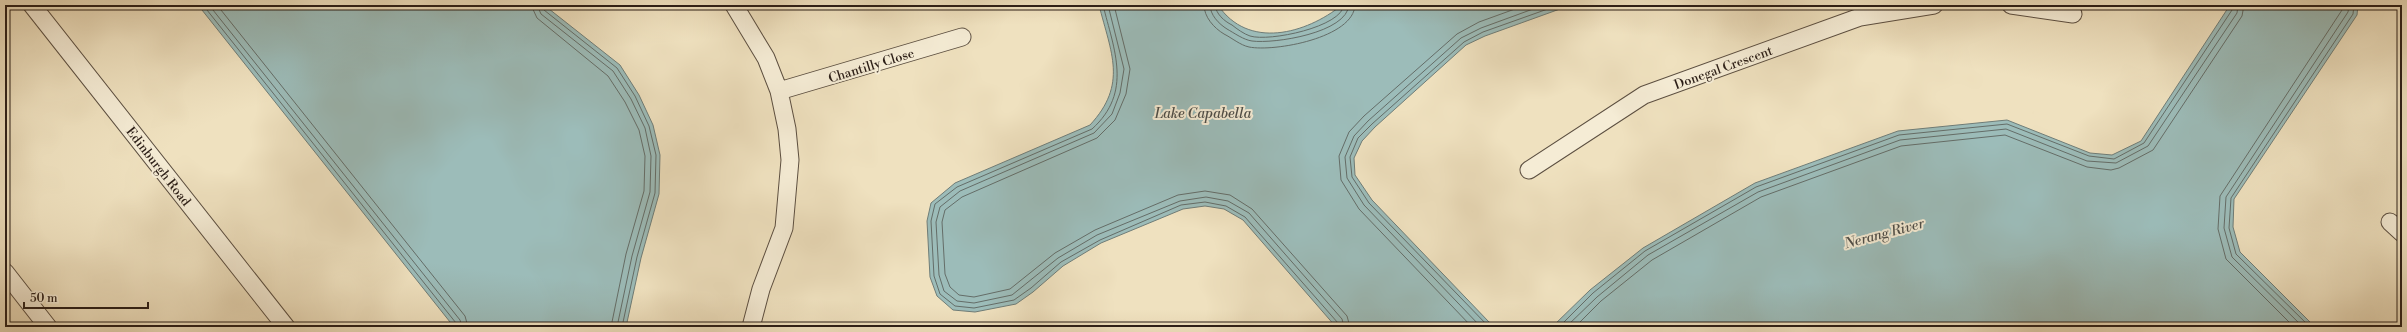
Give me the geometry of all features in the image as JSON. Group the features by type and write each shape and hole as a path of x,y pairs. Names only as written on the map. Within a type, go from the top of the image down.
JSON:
{"street":[{"name":"Edinburgh Road","path":"32,5 286,327"},
{"path":"734,5 766,58 779,91 787,129 790,160 784,228 761,289 752,327"},
{"name":"Donegal Crescent","path":"1530,170 1644,96 1857,11 1934,5"},
{"path":"2011,5 2072,14"},
{"name":"Chantilly Close","path":"779,91 962,37"},
{"path":"5,272 48,327"}],"water":[{"path":"198,5 544,5 620,65 639,95 653,125 660,155 659,194 641,258 626,327 454,327"},
{"name":"Lake Capabella","path":"1099,5 1218,5 1230,19 1245,28 1261,32 1278,33 1295,30 1312,24 1342,5 1571,5 1485,36 1466,45 1375,127 1362,141 1354,158 1355,175 1372,200 1489,322 1496,327 1336,327 1243,220 1224,209 1205,206 1183,209 1101,243 1063,266 1033,292 1016,304 975,312 953,310 937,296 930,277 927,221 931,203 955,183 1090,125 1102,110 1109,96 1113,82 1111,53"},
{"name":"Nerang River","path":"2230,5 2358,5 2357,15 2234,199 2233,227 2240,252 2315,327 1552,327 1590,290 1643,248 1755,183 1898,131 2007,120 2090,153 2112,155 2141,141"}]}
